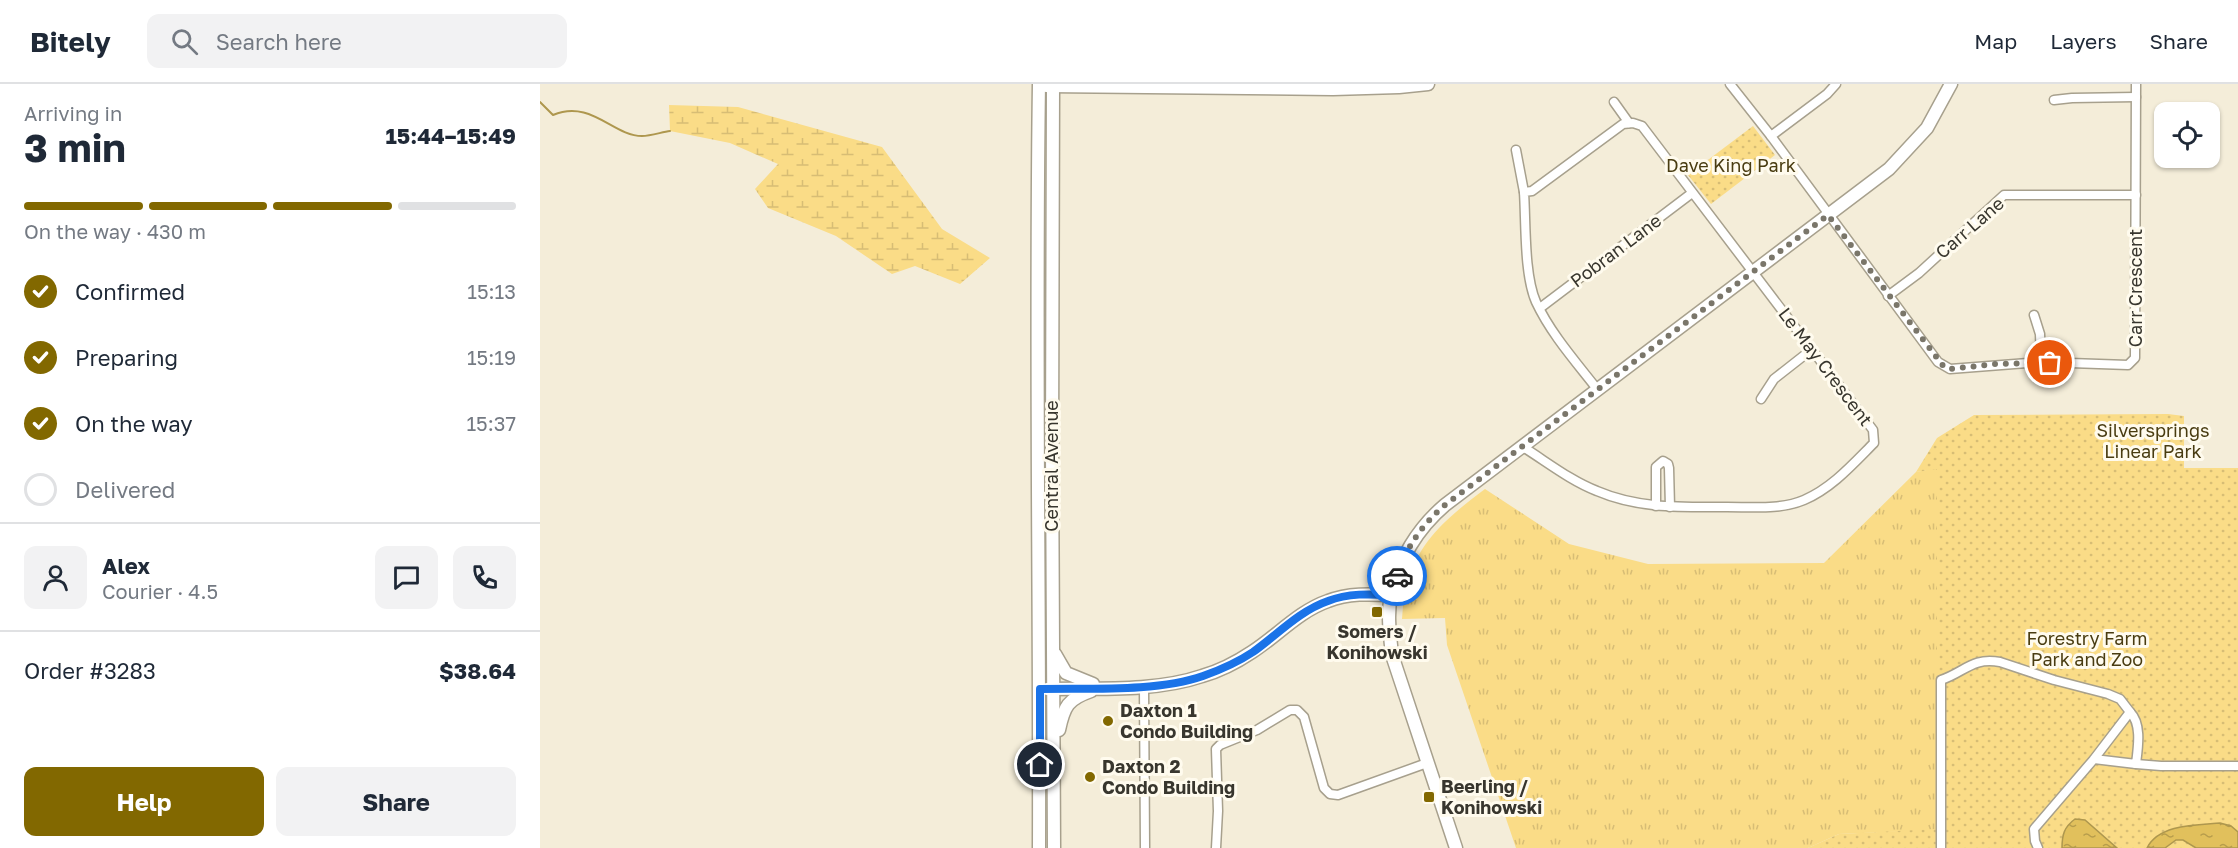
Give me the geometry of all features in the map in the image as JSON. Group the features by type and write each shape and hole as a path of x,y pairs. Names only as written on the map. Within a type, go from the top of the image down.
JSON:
{"main road":[{"path":"1039,85 1333,89 1428,84"},
{"path":"1456,848 1392,655 1391,595 1400,567 1414,538 1434,515 1889,169 1911,148 1935,116 1951,84"},
{"name":"Central Avenue","path":"1039,85 1037,450 1040,848"},
{"name":"Central Avenue","path":"1053,85 1054,848"},
{"path":"1040,689 1144,687 1184,682 1236,662 1253,652 1300,616 1326,601 1367,593 1391,595"},
{"path":"1053,649 1066,673 1082,681 1103,687"},
{"path":"1054,751 1062,716 1067,705 1080,695 1103,687"}],"street":[{"name":"Carr Crescent","path":"1730,84 1771,136 1888,296 1944,367 1950,369 2041,362 2128,365 2135,358 2136,84"},
{"path":"1771,136 1827,94 1836,84"},
{"path":"2054,100 2136,97"},
{"name":"Le May Crescent","path":"1523,447 1596,491 1640,503 1670,507 1772,507 1794,504 1814,495 1832,483 1874,443 1873,430 1642,126 1629,123 1614,102"},
{"path":"1524,192 1532,191 1615,129 1629,123"},
{"path":"1516,150 1524,192 1530,282 1545,319 1597,389"},
{"name":"Pobran Lane","path":"1540,308 1692,193"},
{"name":"Carr Lane","path":"1888,296 1925,268 2004,195 2136,195"},
{"path":"2034,315 2040,334 2041,362"},
{"path":"1761,399 1774,379 1811,350"},
{"path":"1656,506 1656,467 1663,461 1670,468 1670,507"},
{"path":"1941,848 1941,680 1966,666 1986,659 2000,662 2120,699 2134,716 2138,728 2136,764"},
{"path":"1144,687 1144,848"},
{"path":"1216,848 1218,811 1216,749 1220,744 1257,730 1290,710 1297,710 1304,717 1324,788 1330,794 1338,795 1427,763"},
{"path":"2038,848 2034,829 2094,759 2130,712"},
{"path":"2094,759 2160,766 2238,766"}],"green space":[{"path":"669,105 738,107 882,147 942,229 990,258 960,284 915,266 892,274 836,236 768,208 755,189 778,164 730,143 670,131"},
{"name":"Dave King Park","path":"1753,126 1775,155 1711,204 1688,175"},
{"name":"Forestry Farm Park and Zoo","path":"2168,414 2184,416 2184,468 2238,468 2238,848 1808,848 1839,834 1937,829 1937,469 1916,472 1937,438 1974,415"},
{"path":"1937,468 1937,830 1839,834 1808,848 1516,848 1447,645 1445,618 1402,619 1405,590 1412,570 1427,542 1447,520 1485,489 1569,544 1648,564 1824,563 1916,472"}],"water":[{"path":"2075,819 2085,820 2117,848 2062,848 2064,832"},
{"path":"2220,823 2231,826 2238,832 2238,848 2196,848 2183,840 2176,840 2165,848 2147,848 2160,834 2169,830 2190,825"}],"waterway":[{"path":"540,102 553,115 567,111 579,112 631,134 645,136 670,131"}],"way so far":[{"path":"1397,576 1414,538 1445,505 1828,215 1944,367 1950,369 1996,364 2050,363"}],"place":[{"name":"Somers / Konihowski","path":"1377,612"},
{"name":"Daxton 1 Condo Building","path":"1108,721"},
{"name":"Daxton 2 Condo Building","path":"1090,777"},
{"name":"Beerling / Konihowski","path":"1429,797"}],"route":[{"path":"1040,765 1040,689 1144,687 1184,682 1203,676 1253,652 1300,616 1326,601 1367,593 1391,595 1397,576"}],"park label":[{"name":"Silversprings Linear Park","path":"2153,441"}]}
